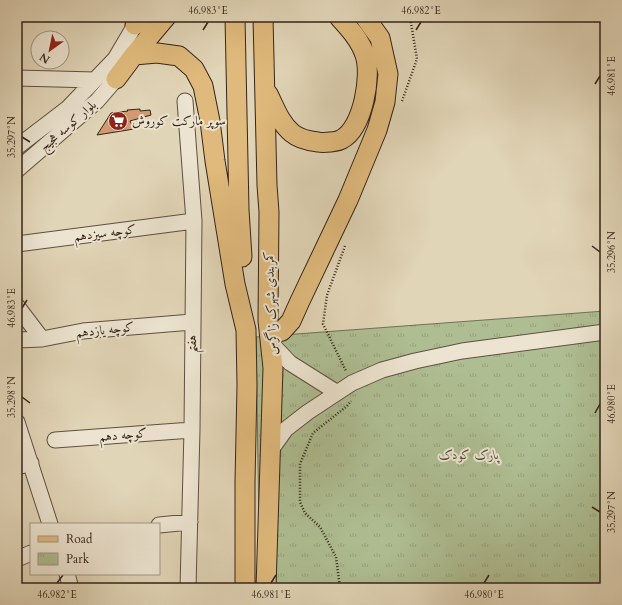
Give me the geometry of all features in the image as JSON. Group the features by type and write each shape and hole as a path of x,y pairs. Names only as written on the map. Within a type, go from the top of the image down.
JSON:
{"main road":[{"path":"116,79 166,17"},
{"name":"کمربندی شهرک زاگرس","path":"234,17 239,210 246,330 247,385 245,588"},
{"name":"کمربندی شهرک زاگرس","path":"263,17 269,212 268,321 273,368 266,588"},
{"path":"266,89 282,122 293,134 307,141 322,143 342,140 355,127 363,105 367,84 365,55 354,33 339,17"},
{"path":"270,338 282,331 291,321 348,200 377,130 385,102 388,74 380,38 365,17"},
{"name":"کمربندی شهرک زاگرس","path":"134,55 156,53 179,56 194,69 203,86 210,121 235,284 246,330"}],"street":[{"name":"بلوار کوسه هجیج","path":"17,147 68,108 95,80 115,59 139,20"},
{"path":"17,78 95,80"},
{"name":"بلوار کوسه هجیج","path":"17,170 97,102 116,79"},
{"name":"هفتم","path":"185,101 194,221 192,430 188,588"},
{"name":"کوچه سیزدهم","path":"17,244 194,221"},
{"path":"17,306 42,339"},
{"name":"کوچه یازدهم","path":"17,340 42,339 83,331 192,322"},
{"path":"271,450 286,429 336,392 352,383 382,370 462,351 605,332"},
{"path":"270,338 290,362 336,392"},
{"path":"17,422 24,465 50,523"},
{"name":"کوچه دهم","path":"55,440 192,430"},
{"path":"160,525 190,522"},
{"path":"17,559 30,553"},
{"path":"67,575 71,588"}],"path":[{"path":"402,102 417,59 410,17"},
{"path":"340,588 336,556 320,527 305,514 300,502 300,464 313,433 347,406 353,397 352,383 323,324 327,295 346,244"}],"green space":[{"name":"پارک کودک","path":"605,311 605,588 260,588 256,337"}],"building":[{"name":"سوپر مارکت کوروش","path":"140,109 140,111 150,110 151,115 130,121 134,129 97,135 111,113"}],"place":[{"name":"سوپر مارکت کوروش","path":"118,121"}]}
